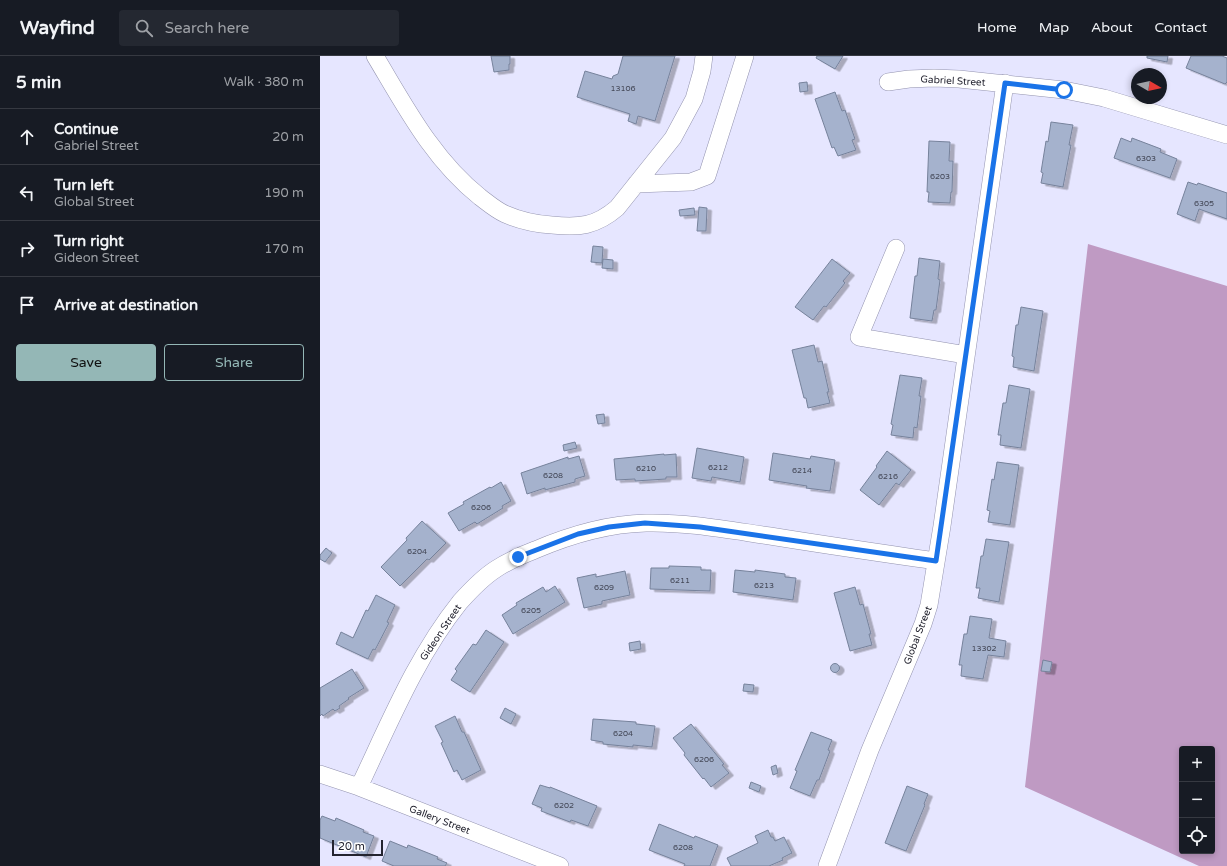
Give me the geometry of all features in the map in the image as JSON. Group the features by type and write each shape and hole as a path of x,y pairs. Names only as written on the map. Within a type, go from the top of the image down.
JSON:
{"street":[{"path":"375,56 400,99 427,140 451,170 472,190 504,213 532,223 577,226 593,224 606,217 617,208 674,138 694,99 702,71 704,56"},
{"path":"636,184 691,182 707,176 745,56"},
{"name":"Gabriel Street","path":"888,82 934,78 1005,83 1064,90 1104,98 1227,135"},
{"name":"Global Street","path":"827,866 870,750 923,624 929,605 1005,83"},
{"path":"896,248 859,337 966,355"},
{"name":"Gideon Street","path":"359,787 416,670 440,630 461,601 496,569 518,557 550,544 578,534 609,527 645,523 669,524 748,533 936,561"},
{"name":"Gallery Street","path":"320,774 359,787 560,866"}],"shaded area":[{"path":"1088,244 1227,286 1227,866 1199,866 1025,787"}],"building":[{"path":"491,56 510,56 509,70 494,72"},
{"path":"623,56 675,56 655,121 638,116 636,124 628,121 630,114 577,97 585,71 612,79 613,76 618,74"},
{"path":"817,56 843,56 835,69 816,58"},
{"path":"1147,56 1168,56 1167,62 1147,58"},
{"path":"1191,56 1222,56 1227,58 1227,82 1225,84 1186,68"},
{"path":"807,82 808,91 800,92 799,83"},
{"path":"835,92 842,111 845,110 855,139 852,140 856,150 838,156 834,147 832,148 815,99"},
{"path":"1051,122 1073,125 1069,145 1071,145 1063,187 1041,183 1043,173 1041,172 1046,141 1048,142"},
{"path":"1121,138 1131,142 1132,138 1161,149 1160,152 1177,159 1170,178 1114,158"},
{"path":"929,141 950,142 949,161 953,161 952,192 950,203 928,202"},
{"path":"1188,182 1197,185 1198,183 1227,193 1227,219 1199,209 1195,221 1177,214"},
{"path":"699,207 707,208 706,231 697,231"},
{"path":"694,208 695,215 680,216 679,210"},
{"path":"593,246 603,247 602,263 591,262"},
{"path":"919,258 940,261 938,279 940,280 936,310 934,310 932,321 910,318 915,276 917,276"},
{"path":"603,259 613,260 613,269 602,268"},
{"path":"832,259 850,273 843,281 845,283 826,307 824,306 813,320 795,307"},
{"path":"1021,307 1043,311 1034,371 1013,367 1014,357 1012,356 1016,325 1018,325"},
{"path":"814,345 818,362 822,361 830,403 808,408 792,350"},
{"path":"900,375 922,378 917,428 914,427 913,438 891,435 893,425 891,424"},
{"path":"1009,385 1030,389 1021,448 1000,445 1001,435 998,435 1003,403 1006,403"},
{"path":"604,414 605,423 598,424 596,415"},
{"path":"575,442 577,448 564,451 563,445"},
{"path":"697,448 744,457 740,482 712,477 711,481 692,478"},
{"path":"887,451 911,470 899,485 896,483 879,505 860,490"},
{"path":"773,453 810,459 811,456 835,460 830,491 806,488 807,486 769,480"},
{"path":"676,454 677,477 635,481 635,479 616,480 614,459"},
{"path":"579,456 585,476 575,479 575,482 545,490 545,488 527,494 521,473 568,457 568,459"},
{"path":"997,462 1019,465 1010,525 988,522 990,511 987,510 992,479 994,480"},
{"path":"501,482 511,501 502,506 503,508 477,524 475,522 459,531 448,513 464,504 463,502"},
{"path":"422,521 446,543 429,560 427,559 400,586 381,567 407,540 406,538"},
{"path":"986,539 1009,542 999,602 978,598 980,588 976,588 981,556 983,556"},
{"path":"326,548 332,553 325,562 320,559 320,555"},
{"path":"669,566 701,567 701,570 711,570 710,591 650,589 651,568 669,568"},
{"path":"735,570 755,572 755,570 785,574 785,577 796,578 793,600 733,592"},
{"path":"625,571 630,595 602,601 602,604 584,608 577,578 596,574 596,577"},
{"path":"555,586 565,602 513,634 502,615 517,605 516,603 543,587 546,592"},
{"path":"855,587 860,605 863,604 871,634 869,634 872,645 850,651 834,593"},
{"path":"376,595 395,605 387,622 389,623 375,650 373,649 368,659 336,644 341,632 353,638 366,610 368,611"},
{"path":"970,616 992,619 989,638 1006,641 1004,657 988,655 983,679 961,676 962,665 959,665 964,634 967,634"},
{"path":"486,630 504,642 470,692 451,680 457,671 455,669 473,644 476,645"},
{"path":"640,641 641,649 630,651 629,643"},
{"path":"1043,660 1052,662 1050,672 1041,671"},
{"path":"833,664 837,664 839,668 837,672 833,672 831,670 831,666"},
{"path":"352,669 364,688 348,698 349,699 339,706 340,708 335,711 333,709 323,716 322,714 320,716 320,688"},
{"path":"744,684 754,685 753,692 743,691"},
{"path":"505,708 516,714 511,724 500,718"},
{"path":"455,716 481,770 462,780 457,770 454,772 441,743 443,742 435,726"},
{"path":"593,719 636,722 636,724 655,726 652,747 603,744 603,742 591,740"},
{"path":"691,724 724,764 722,765 729,773 711,787 684,755 685,753 673,738"},
{"path":"811,732 832,740 828,750 830,751 819,780 817,780 810,796 790,788 797,771 795,770"},
{"path":"776,765 778,773 773,775 771,767"},
{"path":"751,782 761,786 759,792 749,788"},
{"path":"540,785 550,787 597,806 588,826 571,820 570,822 541,811 542,808 532,804"},
{"path":"907,786 928,794 906,851 885,843"},
{"path":"322,816 335,821 336,818 374,836 366,857 320,838 320,820"},
{"path":"659,824 694,838 695,836 718,845 710,866 684,866 685,864 649,850"},
{"path":"768,830 771,837 773,837 775,841 784,837 792,853 782,858 783,860 769,866 731,866 727,858 758,843 755,836"},
{"path":"390,841 407,848 408,845 438,857 437,859 447,863 445,866 394,866 382,861"}],"route":[{"path":"518,557 578,534 609,527 645,523 700,527 748,533 936,561 1005,83 1064,90"}]}
